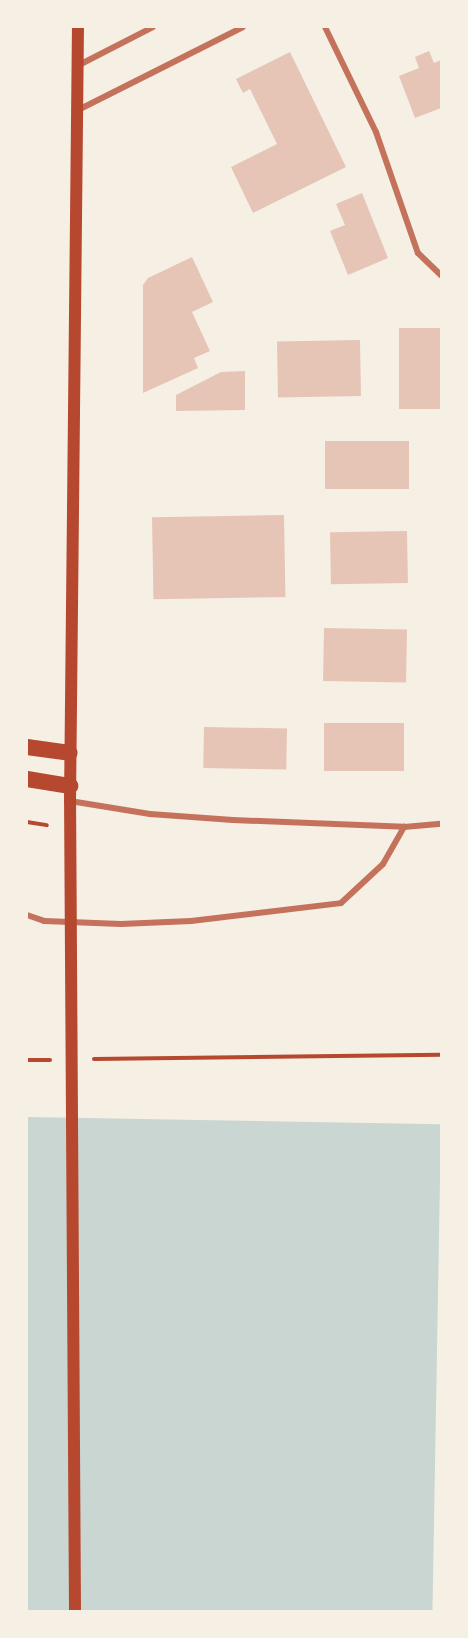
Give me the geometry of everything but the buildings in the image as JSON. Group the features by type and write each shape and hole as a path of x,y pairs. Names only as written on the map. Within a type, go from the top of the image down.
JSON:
{"highway":[{"path":"27,747 70,753"},
{"path":"27,779 70,793"}],"main road":[{"path":"75,1611 70,753 80,109 78,27"}],"street":[{"path":"79,65 153,27"},
{"path":"80,109 243,27"},
{"path":"325,27 376,132 418,253 441,275"},
{"path":"70,793 150,814 405,827 441,824"},
{"path":"27,915 44,921 132,924 191,921 341,903 383,864 405,827"}],"path":[{"path":"84,1059 441,1055"},
{"path":"27,1060 62,1060"}],"shaded area":[{"path":"27,1117 441,1124 432,1611 27,1611"}]}
